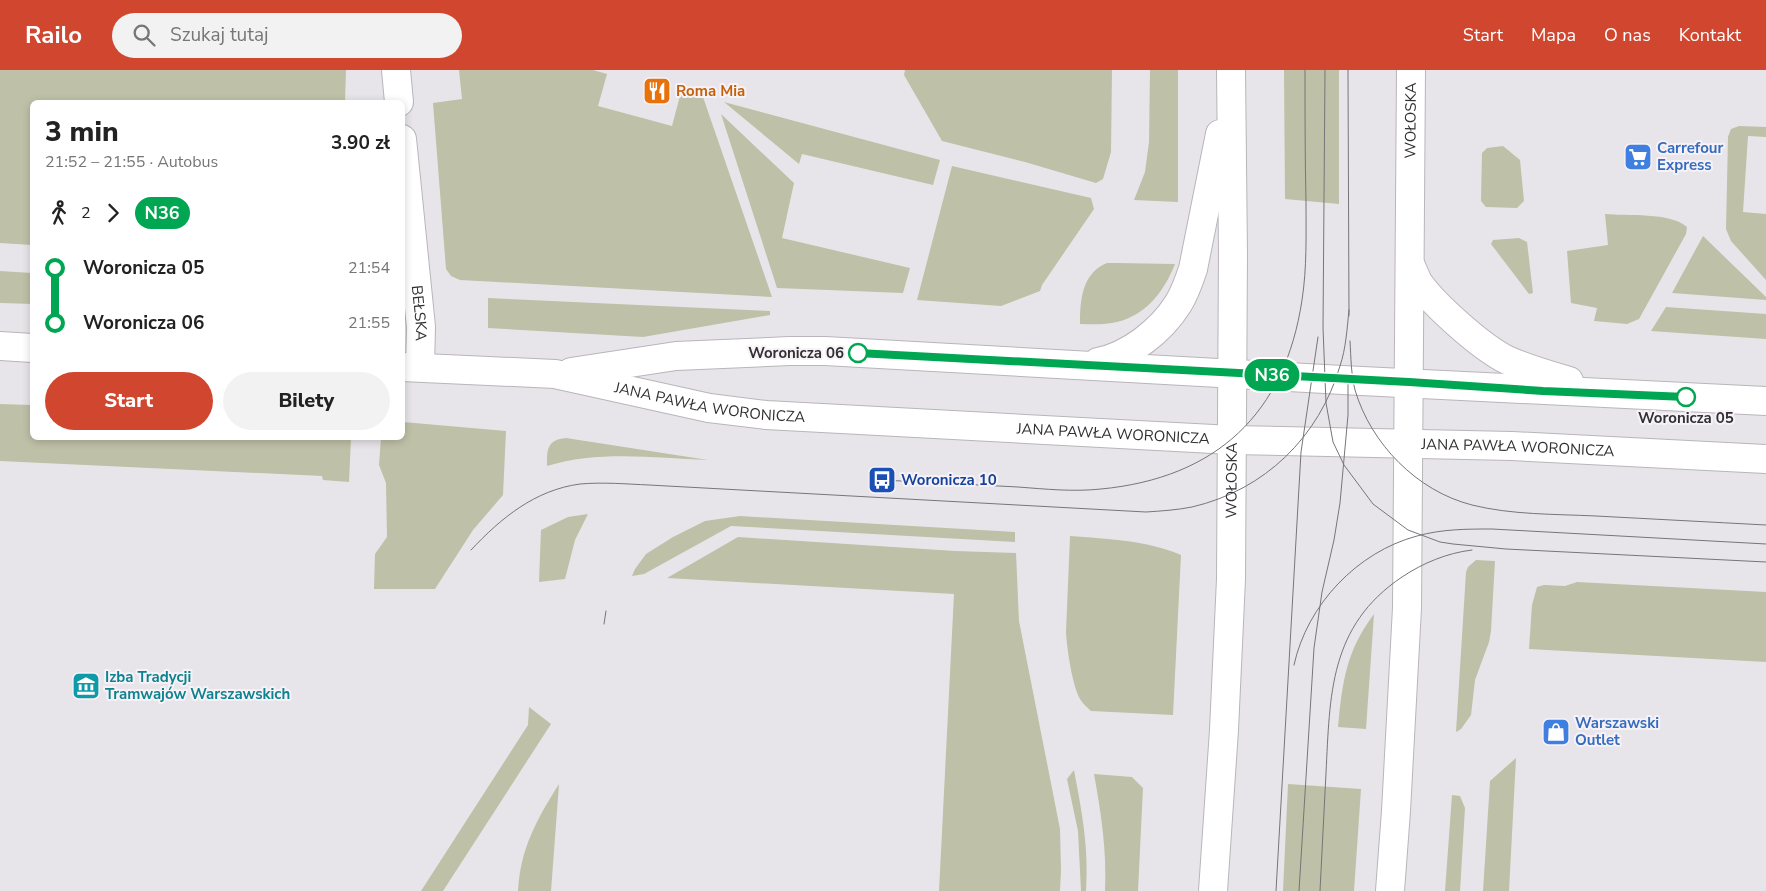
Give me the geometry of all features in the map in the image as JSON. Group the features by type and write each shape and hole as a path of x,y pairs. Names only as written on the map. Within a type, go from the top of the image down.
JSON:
{"street":[{"path":"396,70 399,100"},
{"name":"WOŁOSKA","path":"1390,891 1397,801 1407,608 1411,70"},
{"path":"1082,365 1106,360 1126,352 1144,340 1177,305 1187,287 1193,269 1232,74"},
{"name":"WOŁOSKA","path":"1212,891 1224,730 1232,579 1232,74"},
{"name":"BEŁSKA","path":"405,169 421,327 411,367"},
{"path":"1410,264 1426,292 1465,330 1506,359 1532,371 1615,394"},
{"path":"0,346 30,348"},
{"name":"JANA PAWŁA WORONICZA","path":"555,374 676,356 825,351 1766,401"},
{"name":"JANA PAWŁA WORONICZA","path":"411,367 555,374 709,408 738,412 1232,440 1530,447 1766,459"}],"green space":[{"path":"0,70 346,70 345,100 30,100 30,245 0,243"},
{"path":"459,70 593,70 607,74 598,106 672,126 681,92 703,97 772,297 460,280 451,276 446,269 433,103 462,99"},
{"path":"905,70 1112,70 1111,152 1103,179 1096,183 1025,162 942,141 904,75"},
{"path":"1150,70 1178,70 1178,202 1134,200 1145,172 1149,142"},
{"path":"1284,70 1339,70 1339,204 1285,199"},
{"path":"724,102 940,160 933,185 802,154 799,164"},
{"path":"721,114 794,183 782,238 910,268 903,293 777,288"},
{"path":"1739,126 1766,127 1766,137 1748,136 1743,212 1766,214 1766,280 1731,241 1726,229 1728,137 1731,129"},
{"path":"1503,146 1520,160 1524,201 1517,208 1486,207 1481,201 1482,153 1487,148"},
{"path":"952,166 1091,198 1094,209 1042,285 1040,291 1001,306 917,300"},
{"path":"1605,214 1660,217 1680,222 1687,227 1686,234 1639,319 1627,324 1594,321 1597,308 1571,303 1567,251 1608,245"},
{"path":"1703,236 1766,297 1766,300 1672,293"},
{"path":"1519,238 1527,242 1533,293 1529,294 1491,244 1493,240"},
{"path":"1107,263 1175,264 1159,294 1134,316 1112,323 1080,324 1082,297 1087,280 1092,273"},
{"path":"0,271 30,273 30,304 0,303"},
{"path":"488,298 770,311 770,315 643,337 488,328"},
{"path":"1666,307 1766,314 1766,339 1651,331"},
{"path":"0,404 30,405 30,440 351,440 349,482 323,480 322,476 0,461"},
{"path":"405,422 506,431 503,495 473,530 435,589 374,589 375,554 387,537 386,483 379,465 381,440 405,440"},
{"path":"566,438 708,460 627,456 587,458 547,466 549,446 555,441"},
{"path":"588,514 575,540 565,579 539,582 541,530 568,517"},
{"path":"740,516 1015,532 1015,542 731,526 644,574 632,576 646,554 673,537 705,521"},
{"path":"1070,536 1141,543 1181,555 1173,715 1091,711 1080,699 1072,676 1066,632"},
{"path":"738,537 955,551 1016,553 1019,621 1060,829 1060,891 939,891 954,594 667,578"},
{"path":"1476,560 1495,561 1491,631 1489,642 1475,680 1471,715 1461,729 1456,732 1466,572 1468,567"},
{"path":"1577,582 1766,592 1766,662 1529,649 1532,605 1537,587 1544,585 1565,586"},
{"path":"1374,614 1366,729 1338,727 1341,696 1351,654"},
{"path":"529,707 551,724 443,891 421,891 528,725"},
{"path":"1516,758 1509,891 1483,891 1490,781"},
{"path":"1074,770 1086,845 1086,891 1081,891 1078,831 1067,779"},
{"path":"1094,774 1132,777 1143,788 1138,891 1105,891 1104,847"},
{"path":"559,784 551,891 518,891 519,876 526,848 537,822"},
{"path":"1288,784 1361,789 1354,891 1283,891"},
{"path":"1452,795 1460,796 1465,808 1460,891 1445,891"}],"tram line":[{"path":"882,480 1059,490 1101,489 1142,482 1179,471 1211,454 1238,433 1261,407 1280,376 1293,340 1302,300 1306,239 1305,70"},
{"path":"1325,70 1323,328 1326,403 1333,442 1344,465 1373,504 1408,530 1440,542 1453,544 1506,549 1766,562"},
{"path":"1348,70 1349,316"},
{"path":"471,550 494,527 534,499 564,487 589,483 1146,512 1192,507 1218,499 1243,488 1265,474 1286,457 1303,437 1318,416 1331,392 1342,359 1349,310"},
{"path":"1276,891 1301,452 1318,337"},
{"path":"1350,341 1355,390 1362,410 1372,429 1399,462 1415,477 1433,489 1452,498 1472,505 1518,512 1766,525"},
{"path":"1299,891 1314,648 1322,592 1340,503 1348,415 1348,377"},
{"path":"1294,665 1310,622 1338,584 1374,554 1417,536 1464,529 1492,529 1766,544"},
{"path":"1320,891 1329,716 1338,664 1347,640 1360,617 1378,596 1402,577 1436,559 1472,550"},
{"path":"604,624 606,611"}],"bus line":[{"name":"N36","path":"858,353 1409,382 1543,391 1686,397"}],"place":[{"name":"Roma Mia","path":"657,91"},
{"name":"Carrefour Express","path":"1638,157"},
{"name":"Woronicza 06","path":"858,353"},
{"name":"Woronicza 05","path":"1686,397"},
{"name":"Woronicza 10","path":"882,480"},
{"name":"Izba Tradycji Tramwajów Warszawskich","path":"86,686"},
{"name":"Warszawski Outlet","path":"1556,732"}]}
